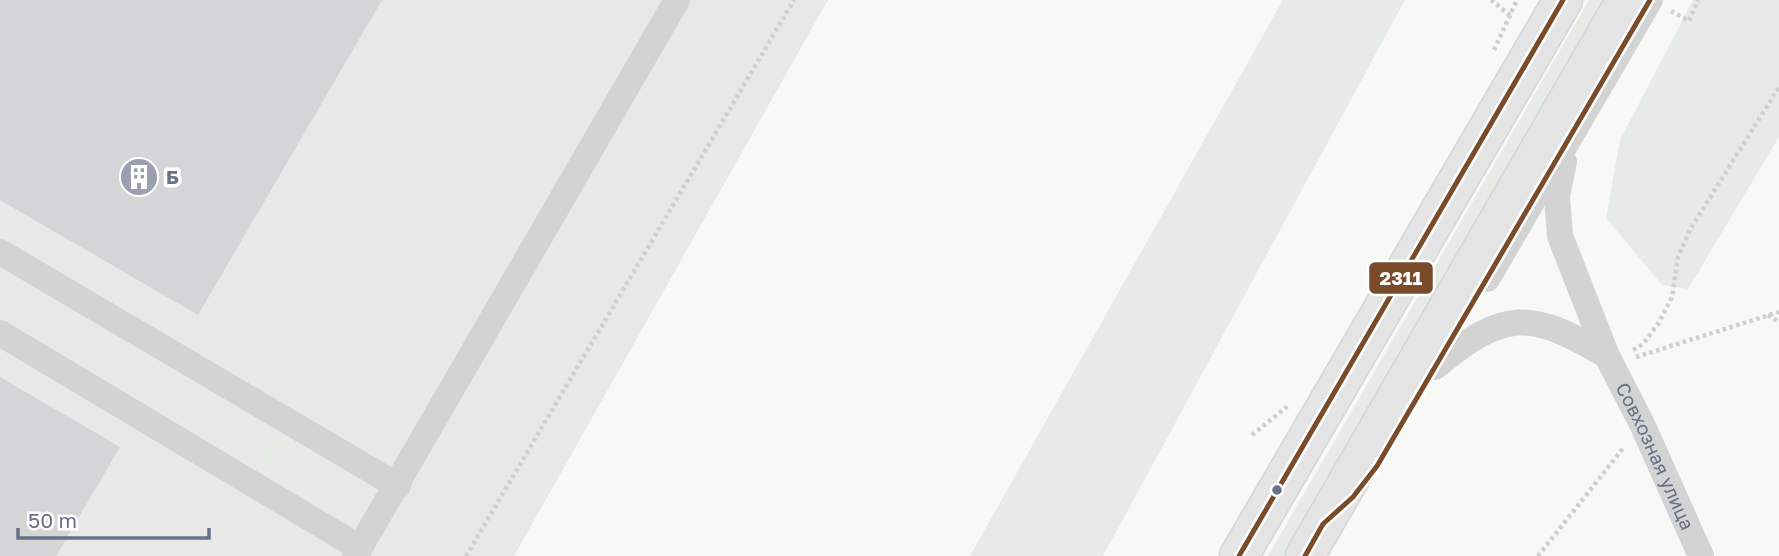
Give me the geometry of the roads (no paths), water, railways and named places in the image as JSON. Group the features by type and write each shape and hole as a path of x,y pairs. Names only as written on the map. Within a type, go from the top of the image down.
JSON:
{"highway":[{"path":"1239,556 1535,16 1563,0"},
{"path":"1314,540 1626,0"}],"street":[{"path":"0,333 358,552 677,0"},
{"path":"1314,540 1377,466 1650,0"},
{"name":"Совхозная улица","path":"1569,140 1557,196 1560,236 1609,360 1642,424 1701,556"},
{"path":"0,251 398,485"},
{"path":"1435,367 1468,340 1495,326 1520,321 1546,325 1570,334 1609,360"}],"place":[{"name":"Б","path":"139,177"}]}
